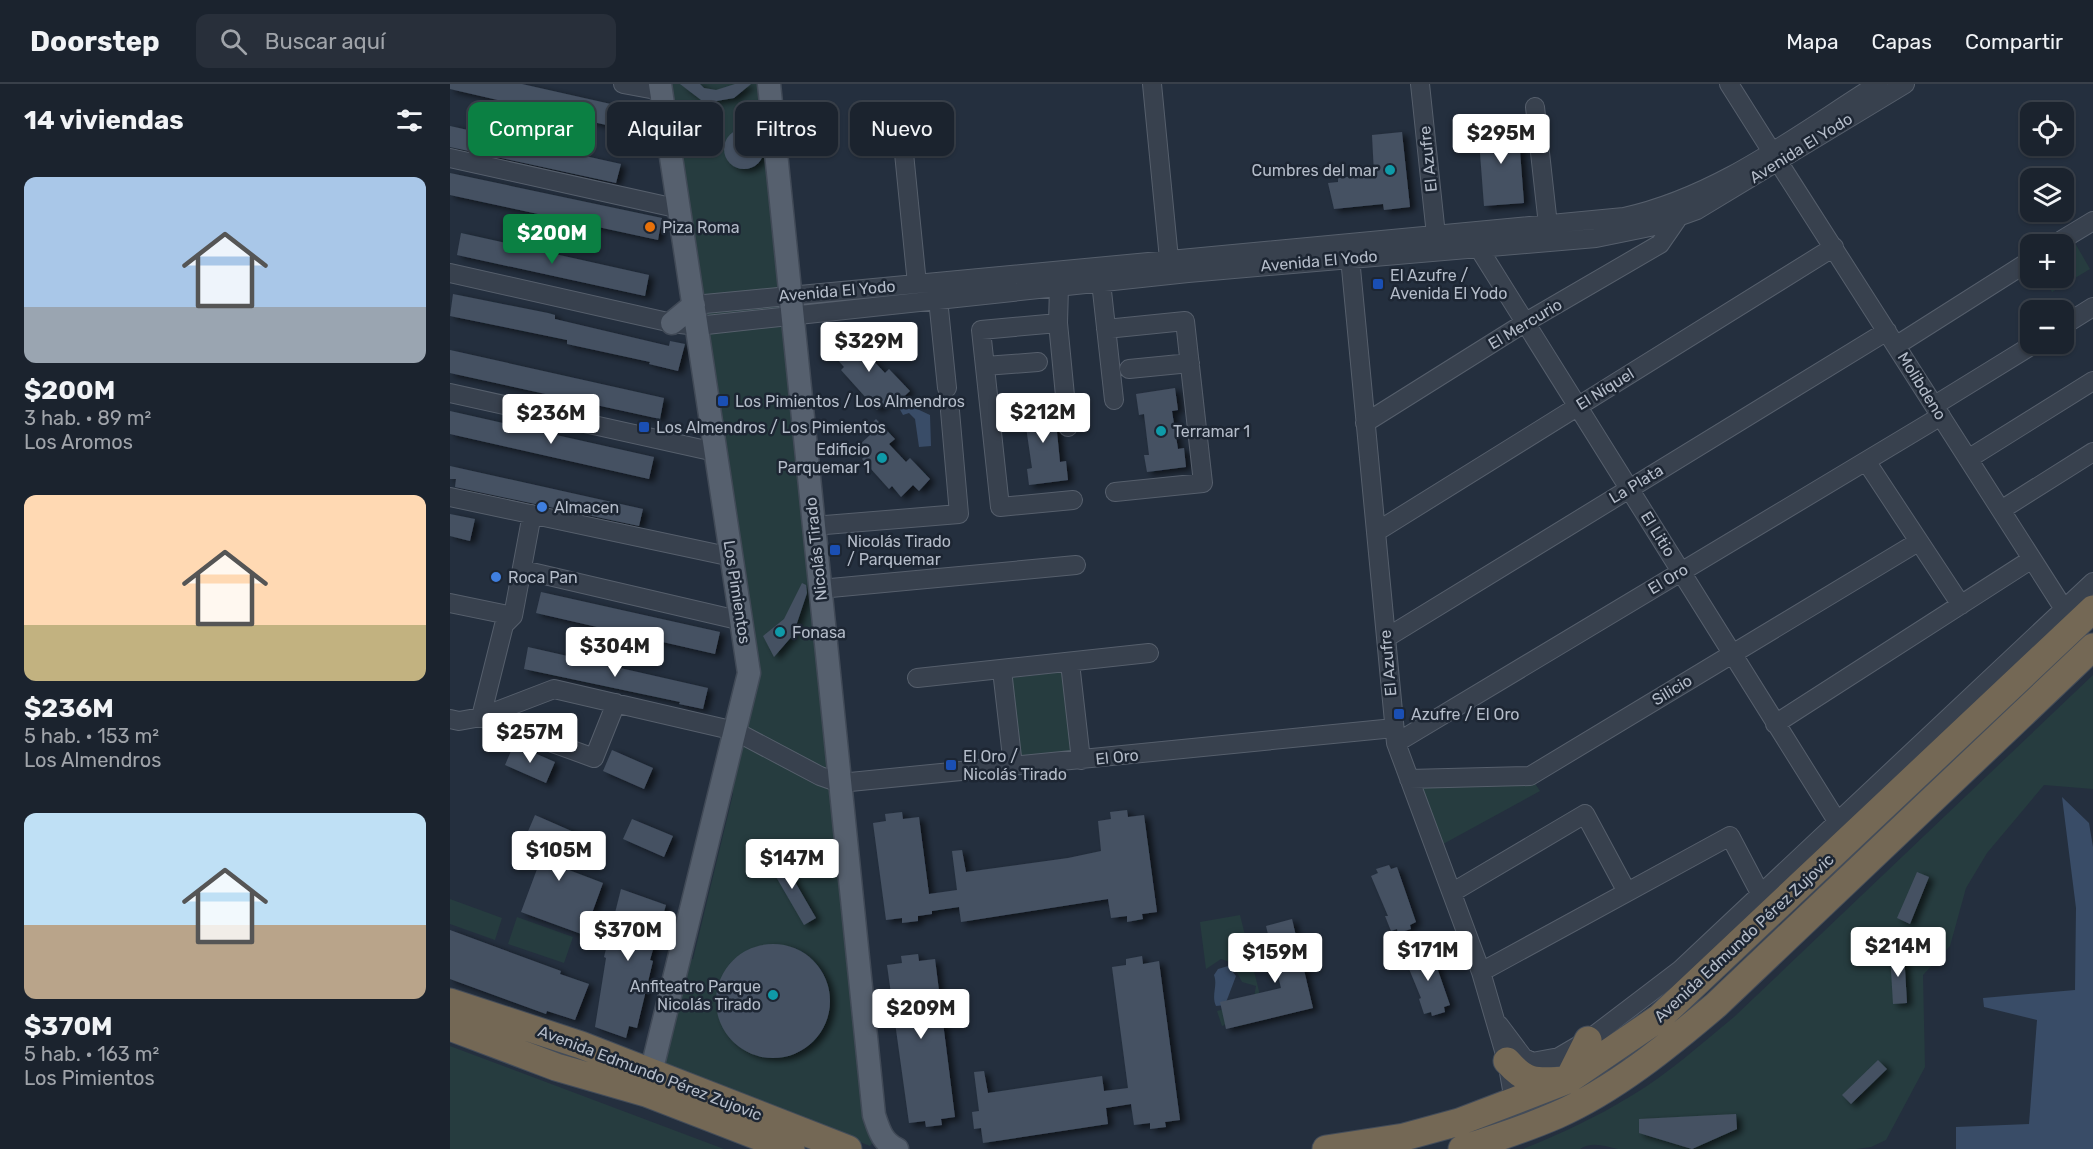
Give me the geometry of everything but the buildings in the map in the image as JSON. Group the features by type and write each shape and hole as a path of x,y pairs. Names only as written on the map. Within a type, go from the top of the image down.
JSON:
{"highway":[{"name":"Avenida Edmundo Pérez Zujovic","path":"1326,1149 1404,1137 1459,1122 1568,1080 1659,1018 2093,609"},
{"name":"Avenida Edmundo Pérez Zujovic","path":"1472,1146 1559,1114 1639,1066 1676,1038 1716,1005 2093,647"},
{"name":"Avenida Edmundo Pérez Zujovic","path":"450,1002 581,1045 649,1082 791,1149"},
{"name":"Avenida Edmundo Pérez Zujovic","path":"450,1028 556,1066 649,1082 848,1149"},
{"path":"1507,1061 1521,1078 1536,1081 1568,1080 1588,1040"},
{"path":"1472,1146 1506,1121 1512,1114 1514,1101"}],"main road":[{"name":"Nicolás Tirado","path":"769,84 874,1115 880,1133 889,1145 897,1149"},
{"name":"Los Pimientos","path":"649,1082 749,673 660,88"},
{"path":"672,323 696,315"}],"street":[{"path":"623,84 660,88"},
{"path":"1152,84 1169,259"},
{"name":"El Azufre","path":"1420,84 1436,235"},
{"name":"Molibdeno","path":"1729,84 2064,609"},
{"name":"Avenida El Yodo","path":"696,315 792,305 917,284 1169,259 1350,250 1478,247 1596,238 1642,230 1678,218 1716,200 1878,84"},
{"name":"Avenida El Yodo","path":"792,305 938,299 1059,287 1350,250 1436,235 1624,217 1672,205 1776,157 1905,84"},
{"path":"1535,107 1548,225"},
{"path":"904,156 917,284"},
{"path":"450,158 680,209"},
{"name":"El Mercurio","path":"1365,423 1526,322 1660,244 1678,218"},
{"path":"2072,234 2093,221"},
{"name":"El Litio","path":"1478,247 1837,821"},
{"name":"El Níquel","path":"1376,532 1834,247"},
{"name":"El Azufre","path":"1350,250 1395,735 1434,849 1453,892 1481,972 1507,1061 1514,1101"},
{"path":"1892,338 2020,266"},
{"path":"450,273 672,323"},
{"path":"1101,282 1114,400"},
{"path":"1059,287 1058,323 1068,427"},
{"path":"938,299 947,388"},
{"path":"2074,319 2093,307"},
{"path":"1106,329 1185,321 1203,483 1115,492"},
{"path":"1058,323 981,330 1000,507 1073,500"},
{"name":"La Plata","path":"1386,638 1629,488 1892,338"},
{"name":"El Oro","path":"840,783 1081,760 1395,735 1681,572 1866,461 2020,354"},
{"path":"985,366 1038,362"},
{"path":"1130,369 1190,363"},
{"path":"1968,459 2093,381"},
{"path":"450,393 715,452"},
{"path":"813,526 959,514 950,411"},
{"path":"2001,510 2093,452"},
{"path":"1866,461 1961,605"},
{"path":"450,497 732,557"},
{"path":"481,717 504,625 513,616 524,570 532,514"},
{"name":"Silicio","path":"1409,779 1530,776 1918,542"},
{"path":"1775,724 2032,560"},
{"path":"819,589 1076,565"},
{"path":"524,570 742,621"},
{"name":"Avenida Edmundo Pérez Zujovic","path":"1496,1022 1523,1057 1532,1062 1559,1057 1588,1040 1680,970 2093,582"},
{"path":"450,603 513,616"},
{"path":"918,678 1149,653"},
{"path":"1070,663 1081,760"},
{"path":"1002,670 1013,766"},
{"path":"450,719 459,721 481,717 554,689 735,731 820,776 840,783"},
{"path":"481,717 594,758 616,704"},
{"path":"1453,892 1585,814 1627,892"},
{"path":"1481,972 1730,836 1760,893"}],"green space":[{"path":"668,84 761,84 763,102 735,102 735,156 769,156 874,1141 870,1146 664,1066 686,960 693,959 733,794 731,779 746,720 677,156 723,156 723,102 670,102"},
{"path":"2074,244 2090,269 2074,279"},
{"path":"1062,672 1072,752 1021,758 1012,678"},
{"path":"2093,675 2093,789 2044,785 1987,853 1966,888 1950,946 1923,975 1925,1067 1886,1140 1871,1147 1856,1149 1618,1149 1594,1145 1580,1149 1523,1149 1578,1125 1618,1104 1658,1078 1697,1048 1734,1017"},
{"path":"1530,776 1540,791 1434,849 1409,779"},
{"path":"450,899 502,918 495,940 450,924"},
{"path":"1240,915 1264,1011 1222,1026 1217,1011 1247,1003 1254,997 1256,986 1242,982 1232,963 1221,959 1206,969 1200,922"},
{"path":"517,917 573,937 564,963 508,944"},
{"path":"450,1046 724,1149 450,1149"}],"water":[{"path":"905,399 915,408 930,415 931,446 919,447 915,419 909,413 903,415 898,406"},
{"path":"2062,797 2089,823 2093,847 2093,1149 1956,1149 1956,1127 2029,1124 2037,1020 1984,1007 1983,998 2075,990 2076,908"},
{"path":"1228,966 1236,976 1225,1005 1216,1006 1214,975 1218,969"}],"place":[{"name":"Cumbres del mar","path":"1390,170"},
{"name":"Piza Roma","path":"650,227"},
{"name":"El Azufre / Avenida El Yodo","path":"1378,284"},
{"name":"Los Pimientos / Los Almendros","path":"723,401"},
{"name":"Los Almendros / Los Pimientos","path":"644,427"},
{"name":"Terramar 1","path":"1161,431"},
{"name":"Edificio Parquemar 1","path":"882,458"},
{"name":"Almacen","path":"542,507"},
{"name":"Nicolás Tirado / Parquemar","path":"835,550"},
{"name":"Roca Pan","path":"496,577"},
{"name":"Fonasa","path":"780,632"},
{"name":"Azufre / El Oro","path":"1399,714"},
{"name":"El Oro / Nicolás Tirado","path":"951,765"},
{"name":"Anfiteatro Parque Nicolás Tirado","path":"773,995"}]}
